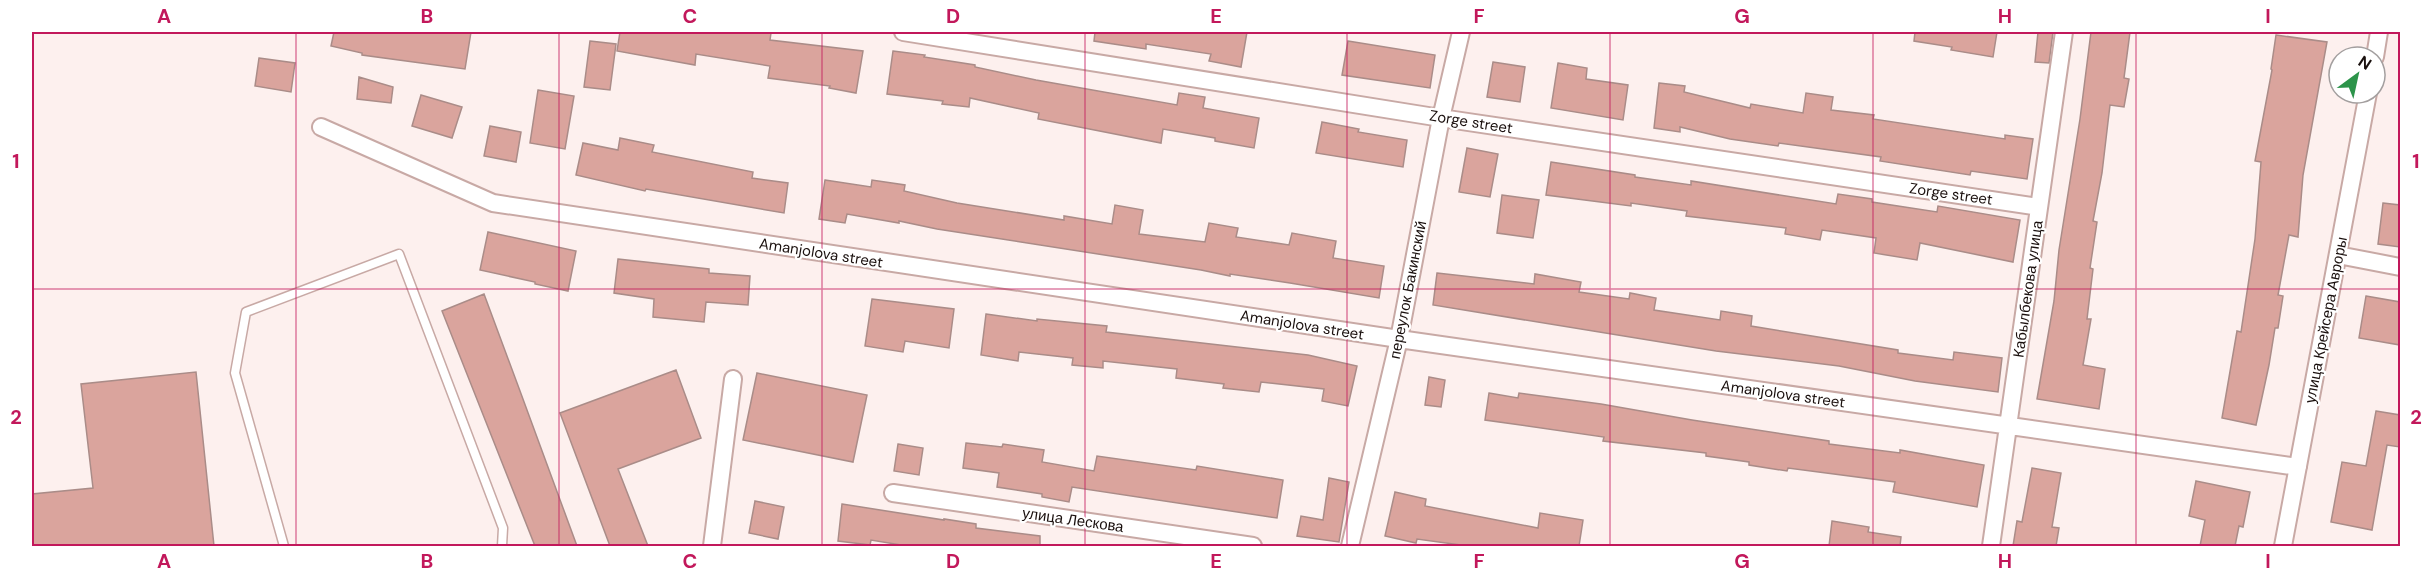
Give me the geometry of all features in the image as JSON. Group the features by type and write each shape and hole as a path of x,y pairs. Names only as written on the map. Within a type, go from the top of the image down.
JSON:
{"street":[{"name":"Zorge street","path":"903,32 1442,118 2039,207"},
{"name":"переулок Бакинский","path":"1350,546 1399,339 1461,32"},
{"name":"Кабылбекова улица","path":"1991,546 2064,32"},
{"name":"улица Крейсера Авроры","path":"2283,546 2366,105"},
{"name":"Amanjolova street","path":"321,127 493,203 1399,339 2298,467"},
{"path":"2338,255 2400,267"},
{"path":"712,546 733,379"},
{"name":"улица Лескова","path":"893,493 1253,546"}],"lane":[{"path":"284,546 236,374 246,312 399,254 503,528 502,546"}],"building":[{"path":"334,32 471,32 465,69 362,55 362,53 331,46"},
{"path":"620,32 761,32 771,33 770,40 863,51 856,93 829,88 830,86 768,78 770,66 696,54 695,65 617,51"},
{"path":"1095,32 1247,32 1241,67 1209,61 1211,54 1146,44 1146,49 1094,41"},
{"path":"1915,32 1997,32 1993,57 1914,41"},
{"path":"2038,32 2053,32 2049,63 2035,62"},
{"path":"2091,32 2130,32 2124,78 2129,79 2124,107 2110,105 2102,173 2093,221 2097,222 2090,268 2093,269 2087,319 2091,319 2083,365 2105,369 2099,409 2037,399 2054,301 2059,250"},
{"path":"2276,35 2327,42 2303,175 2298,237 2289,235 2278,295 2283,296 2278,328 2275,328 2256,425 2222,418 2237,331 2241,332 2255,239 2261,162 2255,161 2272,70"},
{"path":"590,41 616,44 610,90 584,87"},
{"path":"1348,41 1435,55 1430,88 1342,75"},
{"path":"893,51 925,55 924,57 975,65 975,67 1036,80 1177,105 1179,93 1205,97 1203,108 1259,118 1254,148 1215,141 1215,138 1163,129 1161,143 1038,119 1039,113 970,98 969,107 942,104 943,101 887,94"},
{"path":"259,58 295,63 291,92 255,86"},
{"path":"1493,62 1525,67 1520,102 1487,97"},
{"path":"1558,63 1587,68 1586,79 1628,85 1623,120 1551,108"},
{"path":"359,77 393,87 391,103 357,99"},
{"path":"1659,83 1685,86 1684,92 1750,108 1751,104 1803,113 1806,93 1833,97 1831,110 1874,115 1873,119 2005,139 2005,135 2033,139 2027,179 1971,171 1970,175 1880,161 1881,157 1779,143 1778,146 1730,139 1680,127 1680,132 1654,128"},
{"path":"538,90 574,96 565,149 530,143"},
{"path":"421,95 462,107 452,138 412,126"},
{"path":"1322,122 1359,129 1358,132 1407,140 1403,167 1316,153"},
{"path":"490,126 521,132 516,162 484,156"},
{"path":"620,138 654,145 652,152 753,172 752,178 788,183 784,213 646,189 645,191 576,175 583,143 618,150"},
{"path":"1467,148 1498,154 1490,197 1459,192"},
{"path":"1551,162 1635,175 1635,177 1691,185 1691,181 1836,204 1838,194 1937,212 1938,206 2020,220 2013,262 1920,243 1917,260 1874,253 1876,238 1822,230 1820,240 1785,234 1786,228 1686,216 1687,211 1546,195"},
{"path":"825,180 871,187 872,180 905,185 904,191 957,203 1064,220 1064,216 1112,224 1115,205 1143,210 1139,234 1205,242 1209,223 1238,228 1236,237 1289,245 1292,233 1336,241 1333,258 1384,266 1379,298 937,229 899,221 899,223 847,214 845,223 819,219"},
{"path":"1502,195 1539,200 1533,238 1497,233"},
{"path":"2383,203 2400,205 2400,247 2378,244"},
{"path":"488,232 576,251 568,291 480,270"},
{"path":"618,259 709,269 709,273 750,276 748,305 706,302 704,322 653,317 654,299 614,293"},
{"path":"1437,273 1534,284 1535,274 1581,282 1579,292 1629,299 1630,293 1656,298 1654,310 1720,320 1721,311 1752,316 1751,326 1898,350 1898,353 1953,360 1954,352 2002,358 1998,392 1915,381 1839,366 1716,351 1433,305"},
{"path":"484,294 577,546 535,546 442,311"},
{"path":"2366,296 2400,302 2400,345 2359,338"},
{"path":"872,299 954,309 949,348 905,341 903,352 865,346"},
{"path":"986,314 1037,321 1037,319 1107,326 1106,332 1308,355 1357,366 1348,406 1322,401 1324,389 1261,382 1259,392 1223,388 1224,384 1176,378 1177,369 1103,361 1103,368 1072,365 1073,358 1019,352 1018,361 981,355"},
{"path":"676,370 701,438 618,469 648,546 610,546 560,413"},
{"path":"196,372 214,546 32,546 32,494 93,488 81,384"},
{"path":"757,373 867,395 853,462 743,440"},
{"path":"1429,377 1445,380 1441,407 1425,405"},
{"path":"1489,393 1518,398 1519,393 1601,404 1829,441 1829,444 1900,453 1900,450 1984,465 1977,507 1893,492 1895,482 1788,468 1787,471 1749,465 1749,462 1706,456 1706,453 1603,441 1604,437 1485,420"},
{"path":"2376,411 2400,415 2400,447 2387,445 2372,530 2331,522 2342,462 2366,466"},
{"path":"966,443 1002,447 1003,444 1044,450 1042,462 1094,471 1097,456 1196,470 1197,466 1283,480 1277,518 1072,487 1069,502 1042,497 1042,494 997,487 999,473 963,468"},
{"path":"898,444 923,448 919,475 894,471"},
{"path":"2032,468 2061,473 2052,527 2059,528 2056,546 2013,546 2017,521 2022,522"},
{"path":"1329,478 1349,482 1339,542 1297,536 1301,516 1323,520"},
{"path":"2196,481 2250,492 2243,527 2239,526 2235,546 2200,546 2205,520 2189,516"},
{"path":"1395,492 1426,499 1425,506 1538,528 1540,513 1583,520 1579,546 1468,546 1417,539 1416,543 1385,536"},
{"path":"755,501 784,507 778,539 749,533"},
{"path":"842,504 976,524 976,528 1040,536 1040,546 907,546 871,540 870,545 838,541"},
{"path":"1832,521 1869,527 1868,532 1901,537 1900,546 1829,546"}]}
